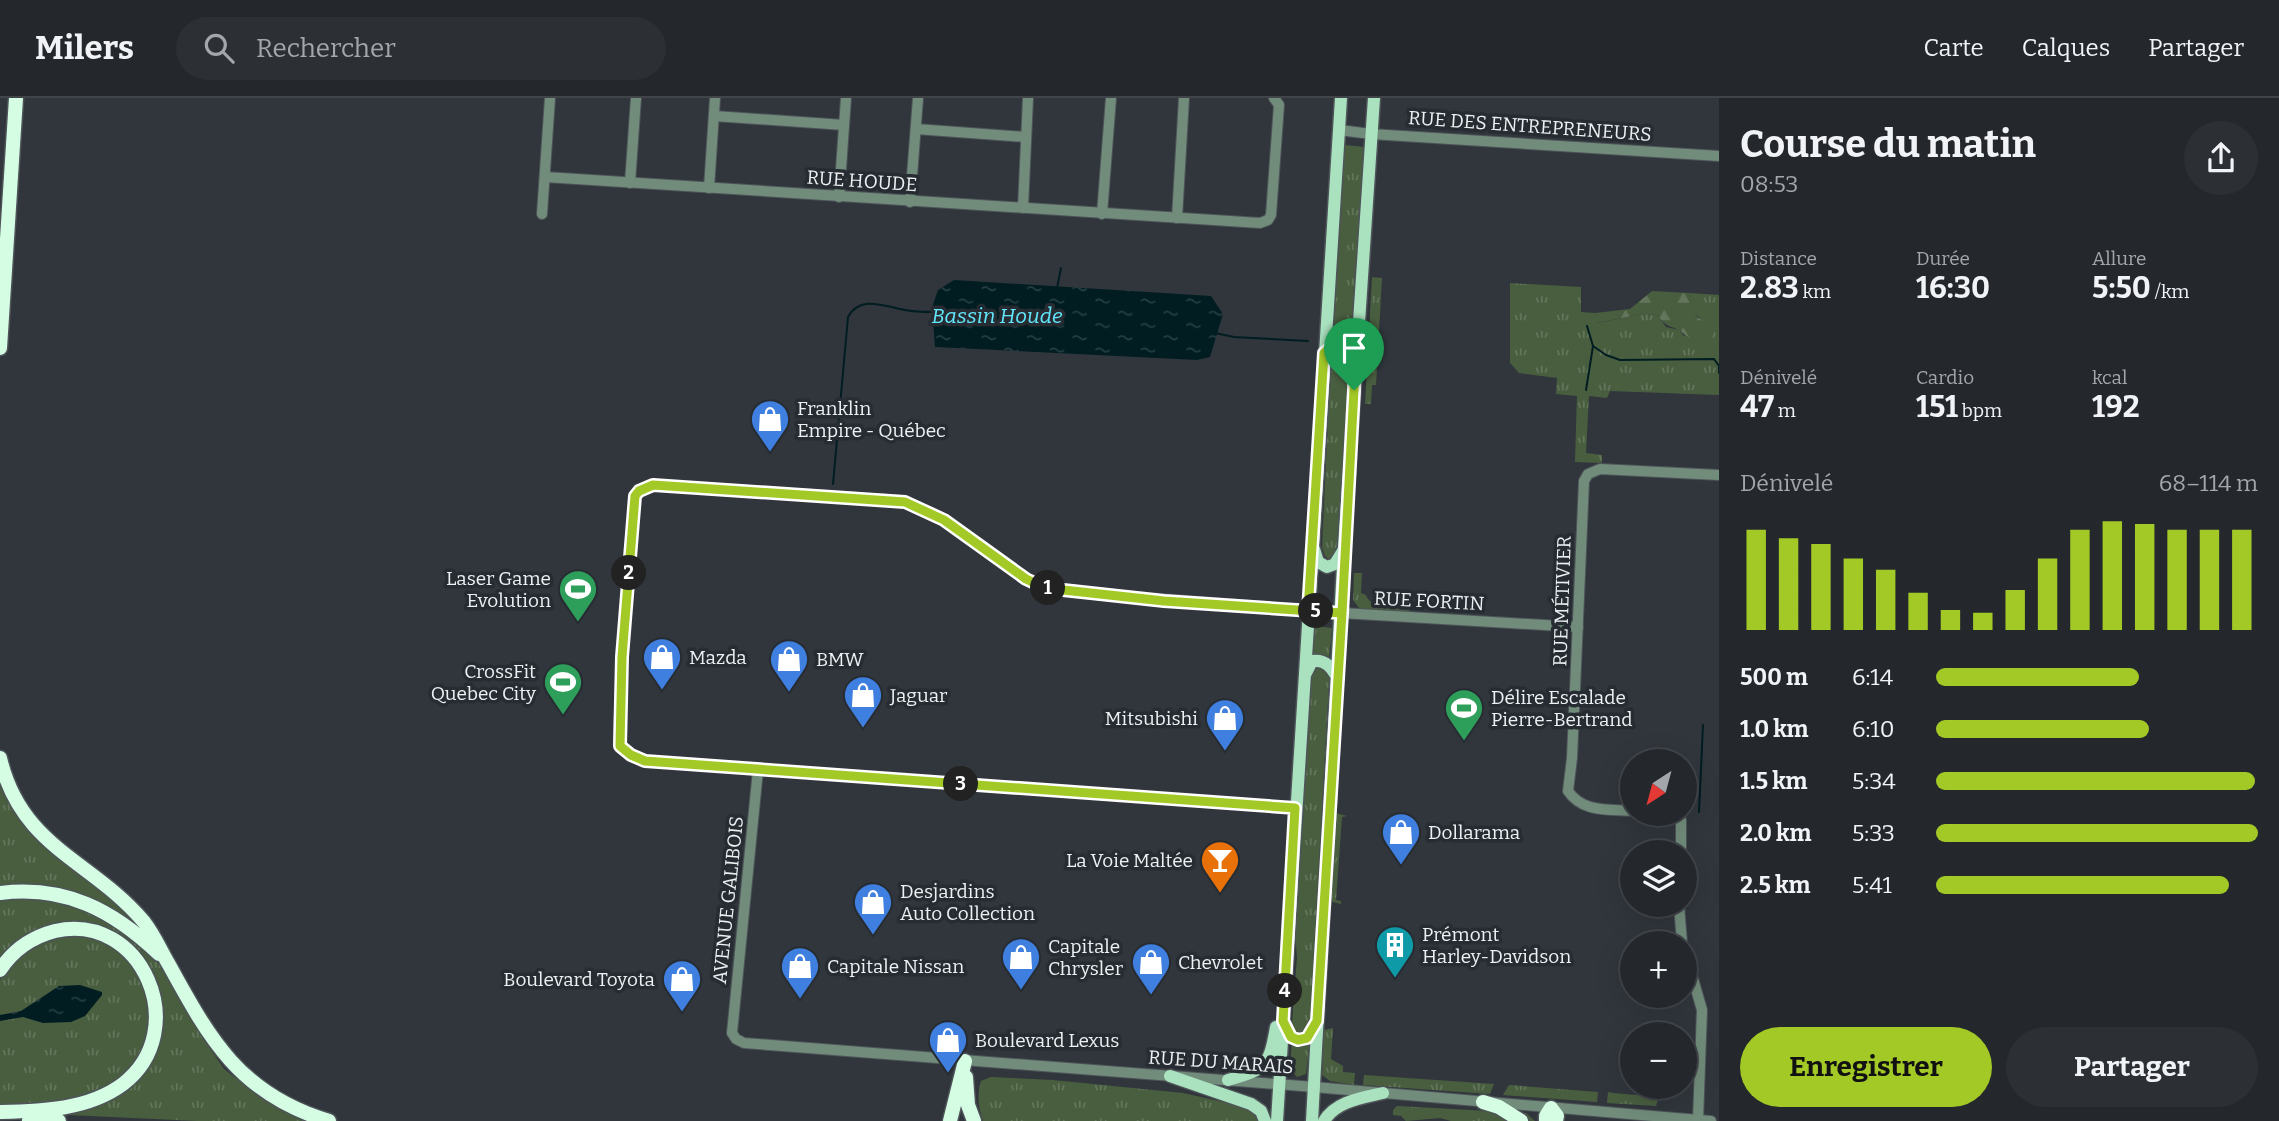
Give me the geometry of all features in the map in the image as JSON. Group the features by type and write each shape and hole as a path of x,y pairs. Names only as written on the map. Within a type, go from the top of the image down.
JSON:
{"highway":[{"path":"0,348 16,98"},
{"path":"0,758 13,795 32,826 132,908 155,937 213,1041 236,1068 282,1102 329,1121"},
{"path":"0,893 39,891 89,904 127,925 167,962"},
{"path":"0,970 18,949 46,933 83,929 102,935 119,944 145,972 152,988 157,1024 153,1040 136,1070 112,1091 71,1107 0,1112"},
{"path":"950,1121 965,1061"},
{"path":"965,1061 968,1105 974,1121"},
{"path":"1483,1102 1499,1107 1521,1121"},
{"path":"0,1119 60,1121"}],"main road":[{"path":"1277,1121 1340,98"},
{"path":"1312,1121 1344,546 1374,98"},
{"path":"1324,353 1340,343 1346,347 1355,366"},
{"path":"1313,545 1318,562 1327,567 1335,564 1344,546"},
{"path":"1304,676 1312,661 1320,660 1328,664 1338,680"},
{"path":"1228,1080 1255,1072 1269,1059 1286,975"},
{"path":"1283,1021 1289,1036 1300,1040 1310,1035 1317,1021"},
{"path":"1170,1076 1251,1104 1261,1111 1265,1121"},
{"path":"1324,1121 1329,1113 1340,1105 1383,1093"}],"street":[{"path":"542,214 550,98"},
{"path":"631,183 636,98"},
{"path":"709,188 715,98"},
{"path":"839,197 846,98"},
{"path":"910,202 918,98"},
{"path":"1023,208 1028,98"},
{"path":"1102,214 1111,98"},
{"path":"1177,218 1184,98"},
{"name":"RUE HOUDE","path":"545,177 1259,223 1268,220 1271,215 1279,105 1274,98"},
{"path":"714,116 844,125"},
{"path":"916,129 1026,137"},
{"name":"RUE DES ENTREPRENEURS","path":"1339,130 1719,156"},
{"name":"RUE MÉTIVIER","path":"1620,810 1587,807 1574,800 1568,791 1572,758 1584,481 1588,474 1600,469 1719,475"},
{"name":"RUE FORTIN","path":"758,770 645,761 620,746 622,657 635,496 639,491 653,485 905,502 944,520 1026,579 1045,588 1164,601 1578,627"},
{"path":"758,770 1295,808"},
{"name":"AVENUE GALIBOIS","path":"732,1033 758,770"},
{"path":"1697,993 1702,1010 1698,1120"},
{"name":"RUE DU MARAIS","path":"732,1033 744,1043 1483,1102 1551,1117 1711,1121"}],"green space":[{"path":"1344,145 1365,147 1351,342 1345,337 1332,336"},
{"path":"1372,277 1382,278 1376,385 1372,385 1371,404 1365,404"},
{"path":"1510,283 1581,287 1581,312 1595,313 1597,323 1643,314 1657,315 1666,327 1679,330 1684,336 1702,320 1692,312 1689,293 1719,295 1719,395 1610,391 1607,398 1589,396 1586,453 1602,455 1602,463 1575,462 1577,396 1556,394 1557,378 1519,373 1510,363"},
{"path":"1652,291 1689,293 1694,313 1700,319 1712,323 1712,336 1706,345 1666,324 1657,315 1643,314 1596,323 1595,313 1630,309"},
{"path":"1341,351 1350,358 1340,550 1331,561 1325,556 1322,547 1331,355"},
{"path":"1354,573 1362,573 1361,593 1373,603 1409,607 1408,613 1360,609 1353,600"},
{"path":"1314,626 1332,628 1329,659 1312,657"},
{"path":"1318,666 1323,666 1329,676 1329,683 1310,1025 1302,1034 1296,1032 1292,1023 1297,958 1295,932 1311,678"},
{"path":"0,773 11,800 143,928 141,930 105,906 75,894 0,887"},
{"path":"1336,813 1347,816 1342,817 1336,900 1341,901 1341,904 1329,901 1332,849 1337,823 1333,815"},
{"path":"23,895 86,907 142,943 161,964 202,1037 224,1069 266,1101 306,1121 197,1121 69,1115 69,1112 145,1068 155,1052 163,1021 158,985 139,954 68,925 0,962 0,898"},
{"path":"70,935 91,937 105,943 121,953 141,975 149,1002 144,1047 130,1070 102,1090 60,1102 0,1107 0,980 14,963 30,950 48,940"},
{"path":"1333,1028 1331,1059 1343,1066 1343,1072 1355,1073 1354,1085 1330,1081 1322,1075 1324,1030"},
{"path":"1292,1040 1304,1045 1310,1042 1306,1074 1297,1077 1290,1069"},
{"path":"1364,1075 1494,1084 1490,1094 1363,1085"},
{"path":"991,1077 1053,1080 1183,1093 1246,1107 1255,1113 1259,1121 983,1121 979,1101 980,1086 981,1081"},
{"path":"1509,1085 1598,1092 1597,1102 1503,1095"},
{"path":"1608,1092 1620,1093 1620,1099 1658,1099 1656,1106 1607,1103"},
{"path":"1397,1106 1526,1113 1535,1121 1451,1121 1440,1118 1406,1121 1401,1116 1393,1115"}],"water":[{"name":"Bassin Houde","path":"954,280 1211,296 1223,314 1210,357 1197,360 935,347 932,307 938,290"},
{"path":"80,985 102,992 85,1016 71,1022 43,1023 23,1017 0,1021 0,1015 21,1011 59,986"}],"waterway":[{"path":"1057,288 1061,268"},
{"path":"833,484 848,317 853,310 866,304 934,312"},
{"path":"1587,326 1593,346 1620,360 1714,359 1719,366 1719,373"},
{"path":"1215,333 1234,337 1308,341"},
{"path":"1586,390 1593,346"},
{"path":"1699,812 1703,725"}],"place":[{"name":"Franklin Empire - Québec","path":"770,453"},
{"name":"Laser Game Evolution","path":"578,623"},
{"name":"Mazda","path":"662,691"},
{"name":"BMW","path":"789,693"},
{"name":"CrossFit Quebec City","path":"563,716"},
{"name":"Jaguar","path":"863,729"},
{"name":"Délire Escalade Pierre-Bertrand","path":"1464,742"},
{"name":"Mitsubishi","path":"1225,752"},
{"name":"Dollarama","path":"1401,866"},
{"name":"La Voie Maltée","path":"1220,894"},
{"name":"Desjardins Auto Collection","path":"873,936"},
{"name":"Prémont Harley-Davidson","path":"1395,979"},
{"name":"Capitale Chrysler","path":"1021,991"},
{"name":"Chevrolet","path":"1151,996"},
{"name":"Capitale Nissan","path":"800,1000"},
{"name":"Boulevard Toyota","path":"682,1013"},
{"name":"Boulevard Lexus","path":"948,1074"}],"route":[{"path":"1354,390 1342,613 1164,601 1045,588 1026,579 944,520 905,502 653,485 639,491 635,496 622,657 620,746 645,761 1295,808 1283,1021 1291,1037 1298,1040 1307,1038 1317,1021 1342,613 1308,611 1313,545 1324,353 1329,347 1338,343 1346,347 1355,366 1354,390"}]}
